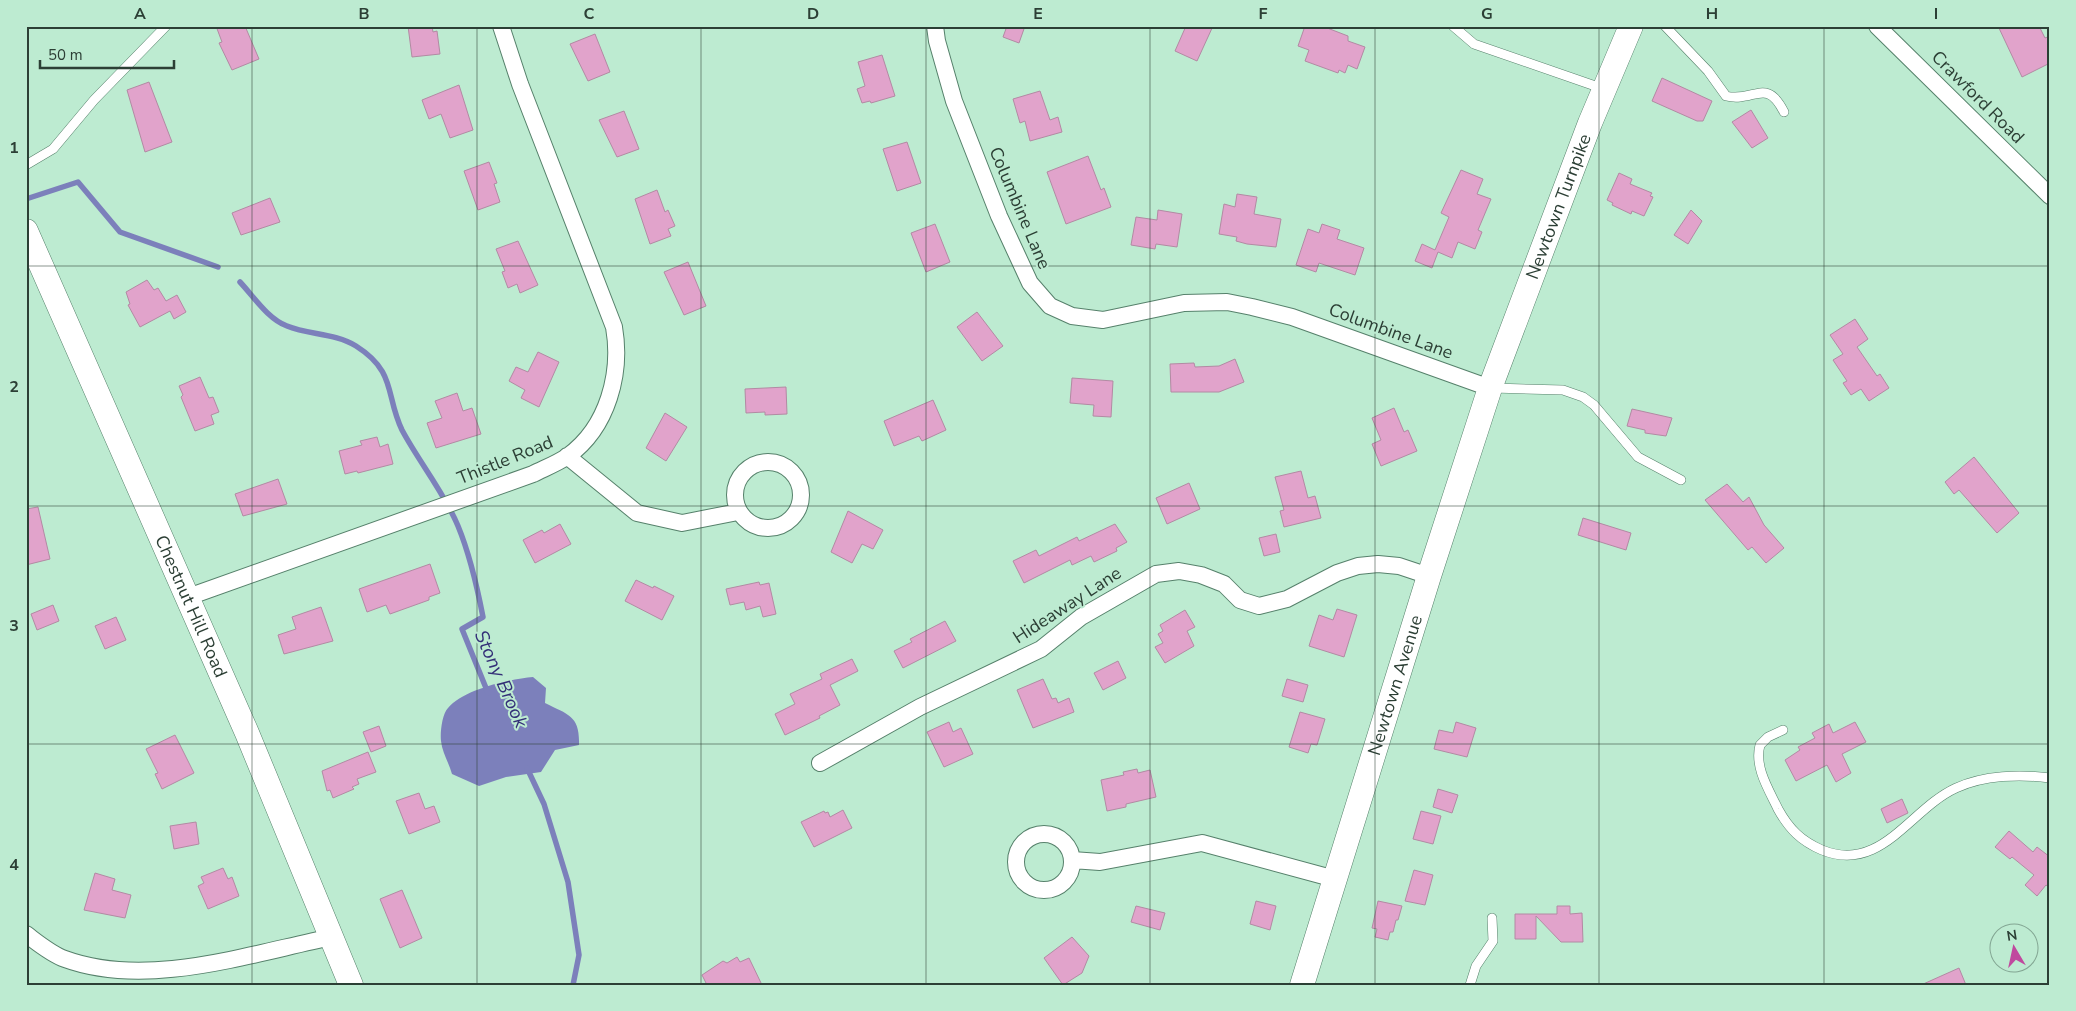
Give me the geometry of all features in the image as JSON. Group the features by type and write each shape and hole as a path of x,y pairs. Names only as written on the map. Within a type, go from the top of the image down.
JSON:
{"street":[{"name":"Thistle Road","path":"188,597 533,474 567,456 582,444 608,402 616,373 616,343 606,304 520,84 501,26"},
{"name":"Columbine Lane","path":"935,26 937,41 954,101 999,216 1030,283 1050,306 1072,316 1103,320 1184,302 1227,302 1292,317 1490,388"},
{"name":"Newtown Turnpike","path":"1490,388 1604,89 1631,26"},
{"name":"Crawford Road","path":"1877,26 2050,196"},
{"name":"Chestnut Hill Road","path":"26,231 96,393 188,597 351,985"},
{"name":"Newtown Avenue","path":"1302,985 1429,576 1490,388"},
{"path":"567,456 637,513 682,523 738,512"},
{"path":"775,462 792,472 801,488 800,507 788,522 770,529 752,525 738,512 734,493 741,475 756,464 775,462"},
{"name":"Hideaway Lane","path":"820,763 920,707 1042,649 1081,617 1156,574 1179,571 1201,575 1224,584 1240,600 1259,606 1286,599 1337,573 1358,566 1378,564 1399,566 1429,576"},
{"path":"1072,860 1100,862 1202,843 1335,879"},
{"path":"26,934 42,946 64,958 87,965 134,972 161,971 201,964 332,936"}],"lane":[{"path":"26,165 53,149 94,100 166,26"},
{"path":"1453,26 1474,44 1604,89"},
{"path":"1665,26 1708,71 1726,96 1732,98 1760,92 1771,93 1778,99 1784,112"},
{"path":"1490,388 1563,390 1583,397 1594,404 1638,457 1681,480"},
{"path":"1783,730 1768,737 1760,745 1758,763 1764,778 1781,814 1797,836 1833,854 1849,856 1875,848 1953,789 1971,781 2024,776 2050,778"},
{"path":"1470,985 1476,966 1493,941 1492,918"}],"water":[{"path":"533,677 546,688 545,703 567,714 575,722 579,735 579,745 555,750 541,772 506,777 479,786 452,774 441,738 443,719 448,708 455,701 476,690 512,680"}],"building":[{"path":"216,26 245,26 259,59 232,70 219,43 222,42"},
{"path":"408,26 432,26 433,32 437,31 440,54 412,57"},
{"path":"1007,26 1025,26 1019,43 1003,37"},
{"path":"1186,26 1213,26 1197,61 1175,51"},
{"path":"1305,26 1322,26 1348,36 1348,41 1365,47 1357,69 1348,65 1345,73 1339,70 1338,73 1305,61 1309,50 1298,46"},
{"path":"1998,26 2039,26 2045,38 2050,36 2050,63 2022,77"},
{"path":"595,34 610,72 588,81 570,44"},
{"path":"882,55 895,96 871,103 870,101 862,103 857,89 865,86 858,62"},
{"path":"1662,78 1712,101 1703,121 1697,121 1652,101"},
{"path":"149,82 172,142 145,152 127,90"},
{"path":"459,85 473,130 450,138 441,114 429,119 422,100"},
{"path":"1040,91 1050,120 1058,117 1062,132 1030,141 1025,121 1020,123 1013,99"},
{"path":"1751,110 1768,138 1752,148 1732,122"},
{"path":"624,111 639,149 617,157 599,120"},
{"path":"907,142 921,183 897,191 883,149"},
{"path":"1088,156 1101,190 1104,188 1111,207 1066,224 1047,172"},
{"path":"489,162 497,183 494,184 500,202 478,210 464,171"},
{"path":"1461,170 1483,179 1477,194 1491,199 1478,230 1482,232 1475,249 1458,242 1452,258 1438,252 1432,268 1415,261 1422,244 1435,250 1449,217 1441,213"},
{"path":"1619,173 1632,179 1630,184 1652,193 1650,196 1653,197 1644,216 1632,211 1631,214 1612,205 1613,203 1607,200"},
{"path":"657,190 665,212 668,210 675,226 668,229 671,236 650,244 635,199"},
{"path":"1237,194 1257,197 1254,214 1281,219 1276,247 1247,244 1236,241 1237,237 1219,234 1224,204 1235,207"},
{"path":"270,198 280,222 241,235 232,213"},
{"path":"1158,210 1182,214 1177,247 1156,244 1155,249 1131,245 1136,217 1157,220"},
{"path":"1691,210 1702,221 1688,244 1674,235"},
{"path":"935,224 950,262 926,272 911,233"},
{"path":"1322,224 1340,230 1337,239 1364,248 1355,275 1319,263 1316,272 1296,265 1308,229 1319,233"},
{"path":"518,241 538,285 520,293 517,284 508,288 502,272 505,271 496,249"},
{"path":"688,262 706,306 684,315 664,272"},
{"path":"147,280 154,290 158,288 166,301 177,295 186,312 174,319 170,311 140,327 128,305 130,304 126,292"},
{"path":"977,312 1003,346 982,361 957,327"},
{"path":"1855,319 1868,339 1857,347 1877,376 1880,374 1889,388 1869,401 1861,389 1851,395 1843,383 1847,381 1833,360 1843,354 1830,335"},
{"path":"538,352 559,362 539,407 521,398 525,390 509,381 516,367 528,372"},
{"path":"1235,359 1244,382 1219,392 1171,392 1170,364 1194,363 1195,367 1219,366"},
{"path":"200,377 209,398 213,397 219,412 211,415 214,424 195,431 181,397 183,395 179,386"},
{"path":"1072,378 1113,381 1111,417 1093,416 1094,405 1070,403"},
{"path":"786,387 787,414 765,415 765,412 746,413 745,389"},
{"path":"457,393 463,411 472,408 481,434 436,448 427,423 442,418 435,401"},
{"path":"933,400 946,430 922,441 919,436 894,446 884,421"},
{"path":"1394,408 1404,432 1408,430 1417,451 1381,466 1372,444 1381,440 1372,418"},
{"path":"1632,409 1672,418 1666,436 1645,433 1645,430 1627,426"},
{"path":"665,413 687,427 666,461 646,448"},
{"path":"377,437 380,447 388,444 393,464 358,473 357,471 345,474 339,451 362,445 360,441"},
{"path":"1974,457 2019,513 1997,533 1959,490 1954,494 1945,482"},
{"path":"1301,471 1308,498 1315,496 1321,518 1284,527 1280,511 1284,510 1275,477"},
{"path":"278,479 287,504 243,516 235,494"},
{"path":"1189,483 1200,509 1167,524 1156,498"},
{"path":"1727,484 1743,502 1749,497 1764,525 1784,548 1766,563 1752,547 1748,550 1705,500"},
{"path":"38,507 50,559 26,565 26,509"},
{"path":"848,511 883,530 873,549 862,544 852,563 831,552"},
{"path":"1583,518 1631,533 1626,550 1578,535"},
{"path":"560,524 571,544 535,563 523,540 542,530 544,533"},
{"path":"1115,524 1127,542 1116,548 1117,551 1094,562 1091,556 1072,565 1070,560 1024,583 1013,561 1036,550 1039,556 1077,537 1079,541"},
{"path":"1276,534 1280,552 1264,556 1259,538"},
{"path":"430,564 440,593 429,597 429,600 390,614 386,605 367,612 359,589"},
{"path":"636,580 674,596 662,620 625,601"},
{"path":"759,582 760,585 769,583 776,614 763,617 760,606 746,610 744,602 730,605 726,589"},
{"path":"53,605 59,621 37,630 31,614"},
{"path":"321,607 333,641 284,654 278,635 296,629 292,617"},
{"path":"1337,609 1357,615 1344,657 1309,646 1319,615 1333,620"},
{"path":"1185,610 1195,627 1187,631 1194,646 1165,663 1155,647 1163,643 1158,634 1163,631 1160,625"},
{"path":"116,617 126,640 105,649 95,626"},
{"path":"945,621 956,641 903,668 894,651 912,642 910,639"},
{"path":"852,659 858,671 830,685 840,705 819,716 820,718 785,735 775,714 795,704 790,694 822,679 820,674"},
{"path":"1118,661 1126,678 1103,690 1094,673"},
{"path":"1043,679 1052,699 1056,698 1058,703 1069,698 1074,712 1033,728 1017,690"},
{"path":"1287,679 1308,685 1303,702 1282,696"},
{"path":"1300,712 1325,719 1317,745 1311,744 1308,753 1289,747"},
{"path":"949,722 953,732 961,728 973,754 944,767 927,732"},
{"path":"1456,722 1476,728 1467,757 1434,749 1439,730 1453,733"},
{"path":"1855,722 1866,742 1842,754 1851,773 1836,782 1827,765 1796,781 1785,760 1800,750 1798,747 1815,738 1812,733 1829,724 1833,733"},
{"path":"379,726 386,746 371,752 363,732"},
{"path":"175,735 194,773 162,789 155,774 158,773 146,749"},
{"path":"368,752 376,772 357,779 359,784 352,787 354,789 333,798 330,790 327,791 322,771"},
{"path":"1137,769 1138,773 1150,770 1156,797 1126,804 1126,807 1107,811 1101,780 1124,775 1123,772"},
{"path":"1438,789 1458,795 1452,813 1433,807"},
{"path":"419,793 425,809 434,806 440,822 409,834 396,801"},
{"path":"1902,799 1908,813 1887,823 1881,809"},
{"path":"843,810 852,828 814,847 801,822 824,811 825,813 828,812 830,817"},
{"path":"1421,811 1441,816 1433,844 1413,839"},
{"path":"196,822 199,844 174,849 170,826"},
{"path":"2009,831 2033,852 2037,847 2050,857 2050,888 2046,885 2037,896 2025,885 2034,875 2012,857 2010,859 1995,847"},
{"path":"223,868 228,879 232,877 239,896 208,909 198,886 204,883 201,877"},
{"path":"1414,870 1433,875 1425,905 1405,901"},
{"path":"95,873 115,879 112,890 131,895 125,918 84,910"},
{"path":"402,890 422,938 400,948 380,899"},
{"path":"1256,901 1276,906 1270,930 1250,924"},
{"path":"1378,901 1402,906 1398,920 1396,920 1393,932 1390,932 1388,940 1375,937 1377,929 1372,928"},
{"path":"1136,906 1165,913 1160,930 1131,922"},
{"path":"1557,906 1570,906 1570,914 1582,913 1583,942 1561,942 1536,916 1536,939 1515,939 1515,914 1557,914"},
{"path":"1072,937 1089,956 1082,973 1063,985 1044,958"},
{"path":"737,957 740,962 749,958 762,985 707,985 702,975 723,961 727,963"},
{"path":"1959,968 1966,985 1921,985"}],"waterway":[{"name":"Stony Brook","path":"26,199 78,182 120,232 218,267"},
{"name":"Stony Brook","path":"240,282 267,313 280,323 295,329 331,336 348,342 356,346 378,365 388,385 402,430 446,501 466,548 476,582 483,617 462,629 488,693"},
{"name":"Stony Brook","path":"527,768 544,804 568,882 579,955 573,985"}]}
